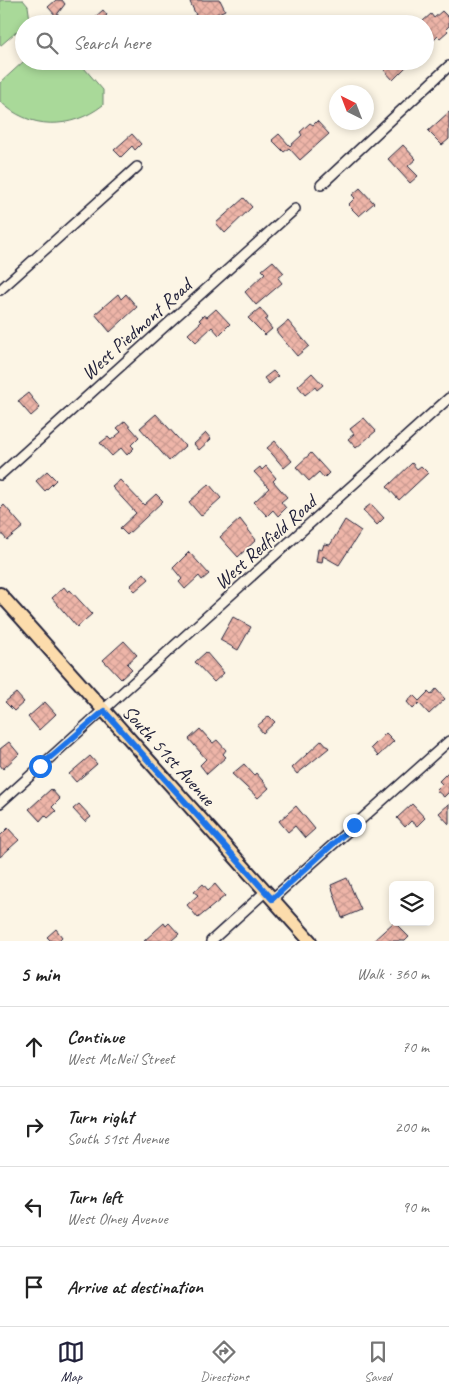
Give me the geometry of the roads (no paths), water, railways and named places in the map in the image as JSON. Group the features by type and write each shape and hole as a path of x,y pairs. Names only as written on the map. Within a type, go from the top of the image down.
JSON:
{"main road":[{"name":"South 51st Avenue","path":"0,594 310,941"}],"street":[{"path":"321,185 449,66"},
{"path":"0,290 137,167"},
{"name":"West Piedmont Road","path":"0,475 295,208"},
{"name":"West Redfield Road","path":"0,803 449,398"},
{"path":"211,941 268,896 449,741"}]}
